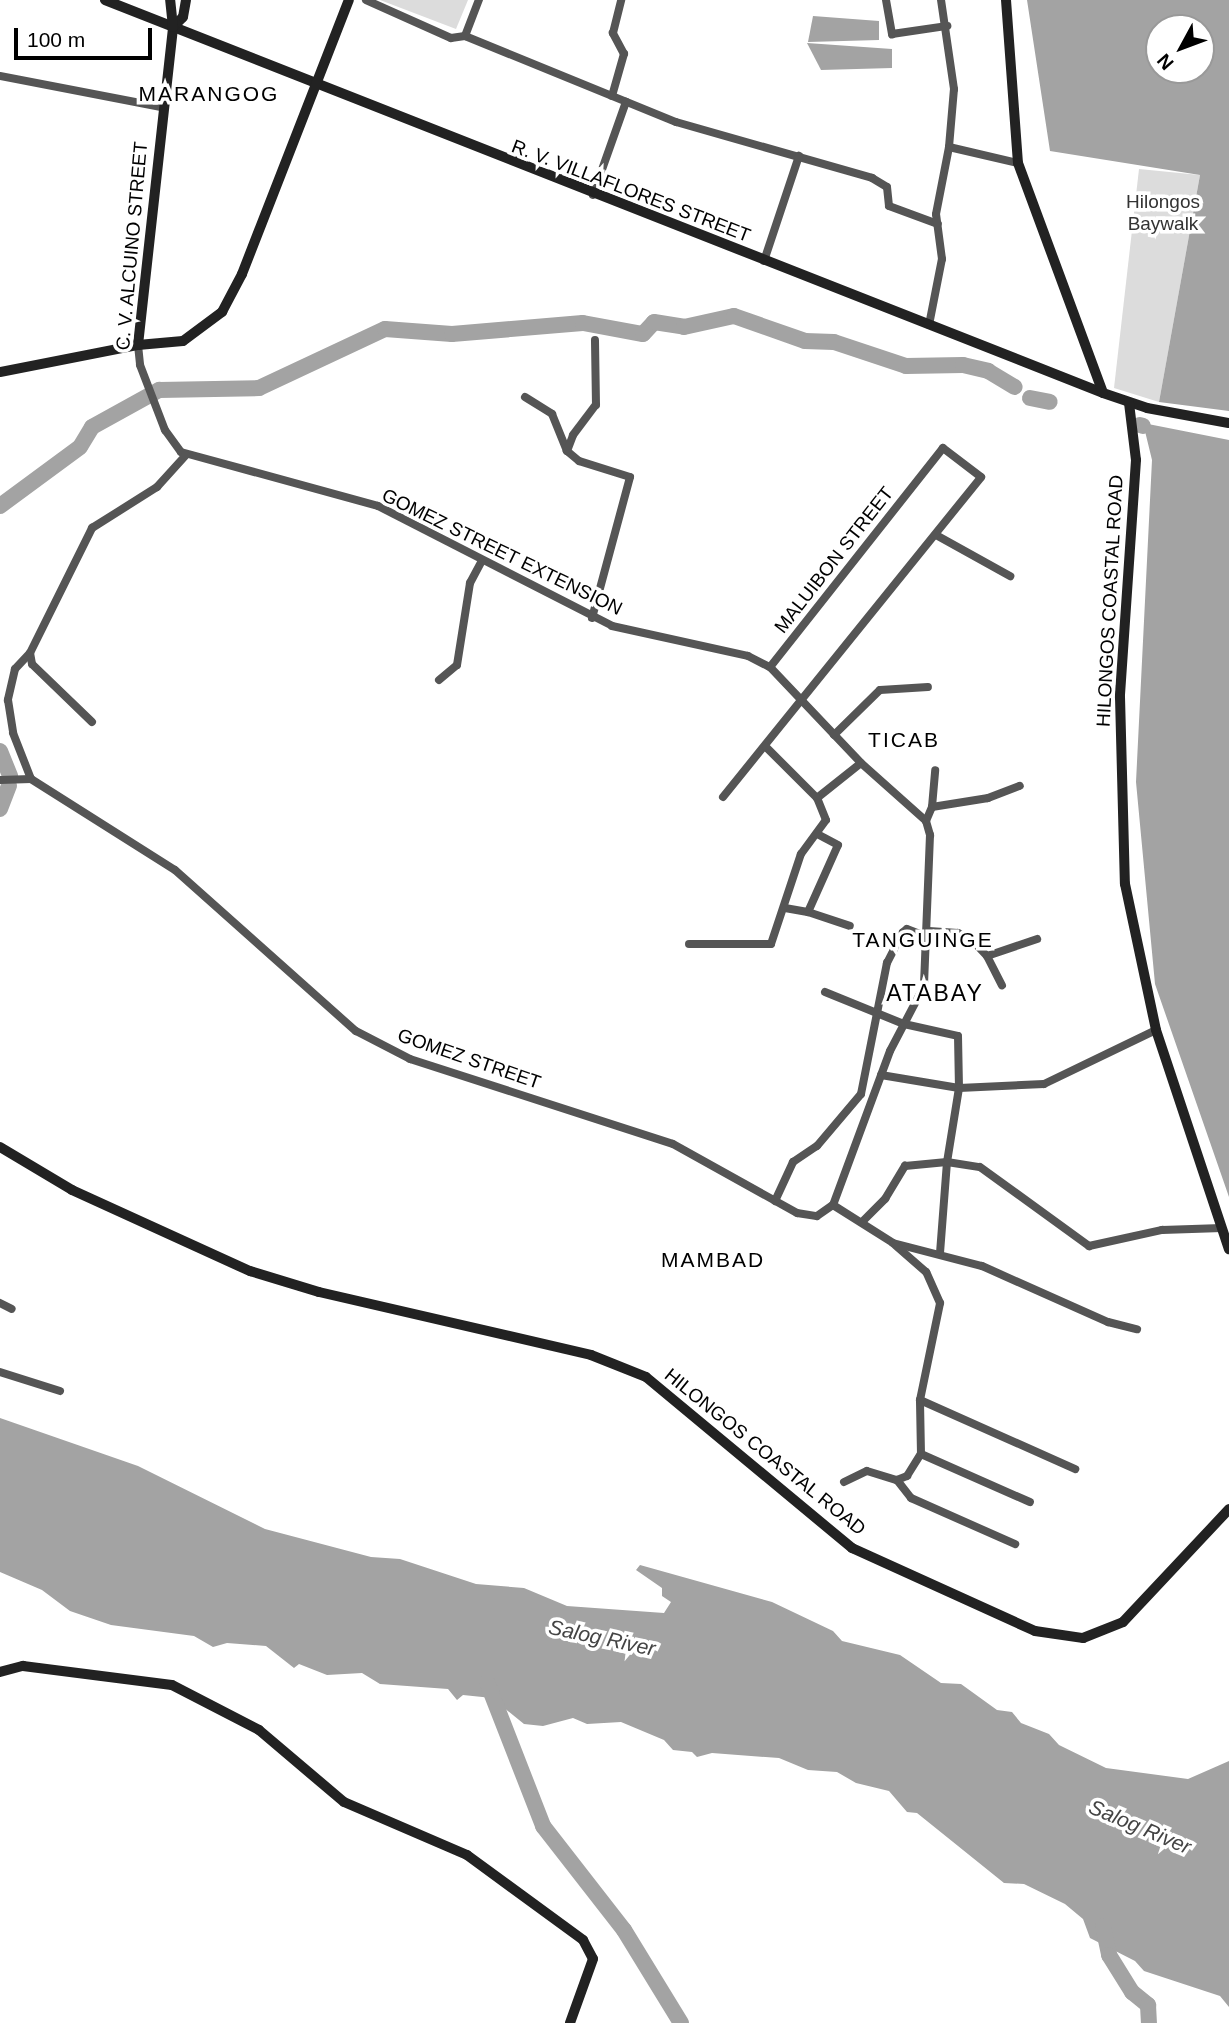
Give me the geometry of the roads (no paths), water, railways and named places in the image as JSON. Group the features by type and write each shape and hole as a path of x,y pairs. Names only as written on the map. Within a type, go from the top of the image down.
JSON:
{"street":[{"name":"R. V. VILLAFLORES STREET","path":"105,0 593,195 1129,403 1229,424"},
{"name":"C. V. ALCUINO STREET","path":"170,0 173,27 149,216 138,345 152,395 171,442 186,455"},
{"name":"C. V. ALCUINO STREET","path":"173,27 183,17 186,0"},
{"path":"0,372 138,345 183,341 222,312 242,274 349,0"},
{"path":"366,0 451,38 465,36 676,122 872,178 887,187 889,206 938,224"},
{"path":"465,36 479,0"},
{"path":"612,96 624,54 613,33 621,0"},
{"path":"886,0 892,34 947,26"},
{"path":"929,325 942,259 938,224 954,89 947,26 941,0"},
{"path":"1006,0 1018,163 1103,393"},
{"path":"0,76 161,107"},
{"path":"593,195 626,102"},
{"path":"949,147 1018,163"},
{"path":"764,261 799,156"},
{"path":"567,451 596,405 595,340"},
{"path":"525,397 552,414 567,451 579,461 630,477 592,618"},
{"name":"HILONGOS COASTAL ROAD","path":"1129,403 1136,460 1119,696 1121,830 1132,931 1156,1030 1229,1249"},
{"name":"MALUIBON STREET","path":"769,667 943,448 981,477 936,535"},
{"path":"0,780 31,779 13,733 8,700 15,668 30,653 92,528 157,487 186,455"},
{"name":"GOMEZ STREET EXTENSION","path":"186,455 378,506 592,618 748,656 769,667 861,763 926,821"},
{"path":"723,797 936,535 1010,576"},
{"path":"439,680 457,665 470,583 481,562"},
{"path":"30,653 32,664 92,722"},
{"path":"834,735 880,690 928,687"},
{"path":"690,944 767,945 774,940 801,854 817,834 827,814 817,798 766,747"},
{"path":"817,798 861,763"},
{"path":"897,1480 907,1476 921,1454 920,1400 940,1303 926,1272 893,1243 833,1205 881,1075 924,986 929,934 930,835 926,821 932,807 935,770"},
{"name":"GOMEZ STREET","path":"31,779 175,870 356,1031 410,1059 673,1144 797,1213 817,1216 833,1205"},
{"path":"932,807 988,799 1020,786"},
{"path":"808,912 838,845 817,834"},
{"path":"785,908 808,912 850,926"},
{"path":"775,1201 793,1162 817,1146 861,1094 887,963 902,933 907,929 929,934 958,933 988,956 1002,985"},
{"path":"988,956 1037,939"},
{"path":"825,992 904,1024 958,1036 959,1088 947,1162 940,1252"},
{"path":"881,1075 959,1088 1044,1084 1156,1030"},
{"name":"HILONGOS COASTAL ROAD","path":"0,1147 72,1190 250,1271 319,1292 591,1355 646,1377 852,1548 1035,1631 1083,1638 1123,1622 1229,1508"},
{"path":"862,1222 885,1199 905,1166 947,1162 980,1167 1089,1246 1162,1230 1222,1228"},
{"path":"893,1243 940,1252 982,1266 1108,1322 1137,1329"},
{"path":"0,1303 12,1309"},
{"path":"0,1372 60,1391"},
{"path":"920,1400 1075,1469"},
{"path":"921,1454 1030,1502"},
{"path":"844,1482 867,1471 897,1480 911,1498 1015,1544"},
{"path":"0,1672 23,1666 172,1685 258,1730 344,1802 467,1855 583,1940 593,1959 570,2023"}],"water":[{"path":"1027,0 1229,0 1229,411 1159,402 1200,175 1050,151"},
{"path":"813,16 879,21 879,40 808,42"},
{"path":"807,43 892,49 892,68 821,70"},
{"path":"1143,423 1229,440 1229,1197 1155,984 1136,782 1152,460"},
{"name":"Salog River","path":"0,1418 138,1466 265,1529 371,1557 400,1559 476,1584 524,1588 567,1606 664,1613 671,1602 662,1596 662,1588 636,1570 640,1565 772,1602 833,1631 842,1641 900,1655 941,1683 961,1684 997,1710 1012,1712 1021,1723 1049,1734 1059,1745 1106,1768 1188,1779 1229,1761 1229,2007 1220,1996 1144,1971 1135,1961 1090,1938 1083,1919 1065,1904 1024,1884 1004,1883 917,1813 907,1812 889,1791 856,1783 837,1772 808,1770 779,1758 712,1753 697,1757 692,1752 673,1750 664,1740 621,1722 587,1724 573,1718 543,1726 524,1724 492,1698 463,1695 457,1700 448,1689 380,1684 362,1673 327,1675 299,1664 294,1668 266,1646 227,1643 213,1647 194,1636 111,1625 70,1611 42,1590 0,1572"}],"waterway":[{"path":"0,506 80,447 92,427 159,390 259,388 385,329 452,334 583,323 643,334 654,322 684,327 734,316 805,341 834,342 906,366 963,365 988,371 1015,387"},
{"path":"1030,398 1050,402"},
{"path":"0,751 10,776"},
{"path":"0,809 9,786"},
{"path":"487,1682 543,1826 624,1930 681,2023"},
{"path":"1103,1926 1109,1955 1132,1992 1148,2005 1149,2023"}],"district":[{"name":"MARANGOG","path":"209,94"},
{"name":"TICAB","path":"904,740"},
{"name":"TANGUINGE","path":"923,940"},
{"name":"ATABAY","path":"935,993"},
{"name":"MAMBAD","path":"713,1260"}],"park label":[{"name":"Hilongos Baywalk","path":"1163,213"}]}
